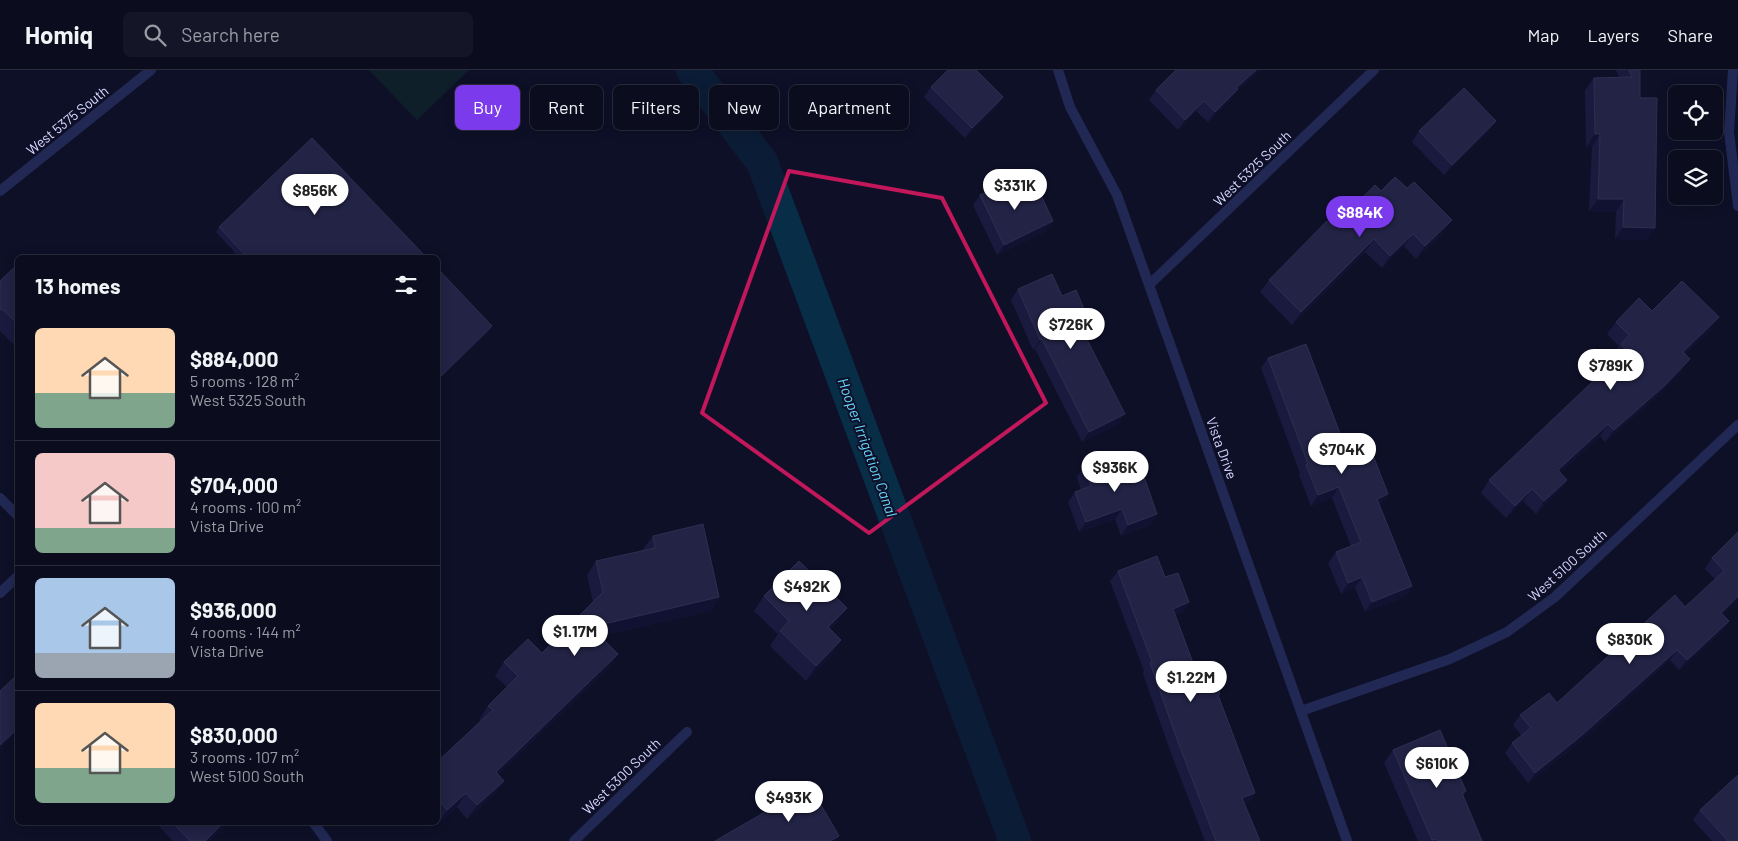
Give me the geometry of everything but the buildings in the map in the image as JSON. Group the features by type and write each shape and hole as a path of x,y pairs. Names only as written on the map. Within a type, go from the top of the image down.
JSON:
{"street":[{"name":"West 5375 South","path":"0,191 151,70"},
{"name":"Vista Drive","path":"1058,70 1070,106 1117,195 1347,841"},
{"name":"West 5325 South","path":"1149,285 1374,70"},
{"path":"1733,70 1729,132 1738,206"},
{"name":"West 5100 South","path":"1301,711 1450,659 1507,632 1555,597 1738,424"},
{"path":"0,498 15,513"},
{"path":"0,593 15,579"},
{"name":"West 5300 South","path":"574,841 687,732"},
{"path":"315,825 327,841"}],"highlighted area":[{"path":"789,171 942,198 1046,403 869,533 702,413"}],"green space":[{"path":"369,70 469,70 417,120"}],"waterway":[{"name":"Hooper Irrigation Canal","path":"692,70 762,162 1015,841"}]}
